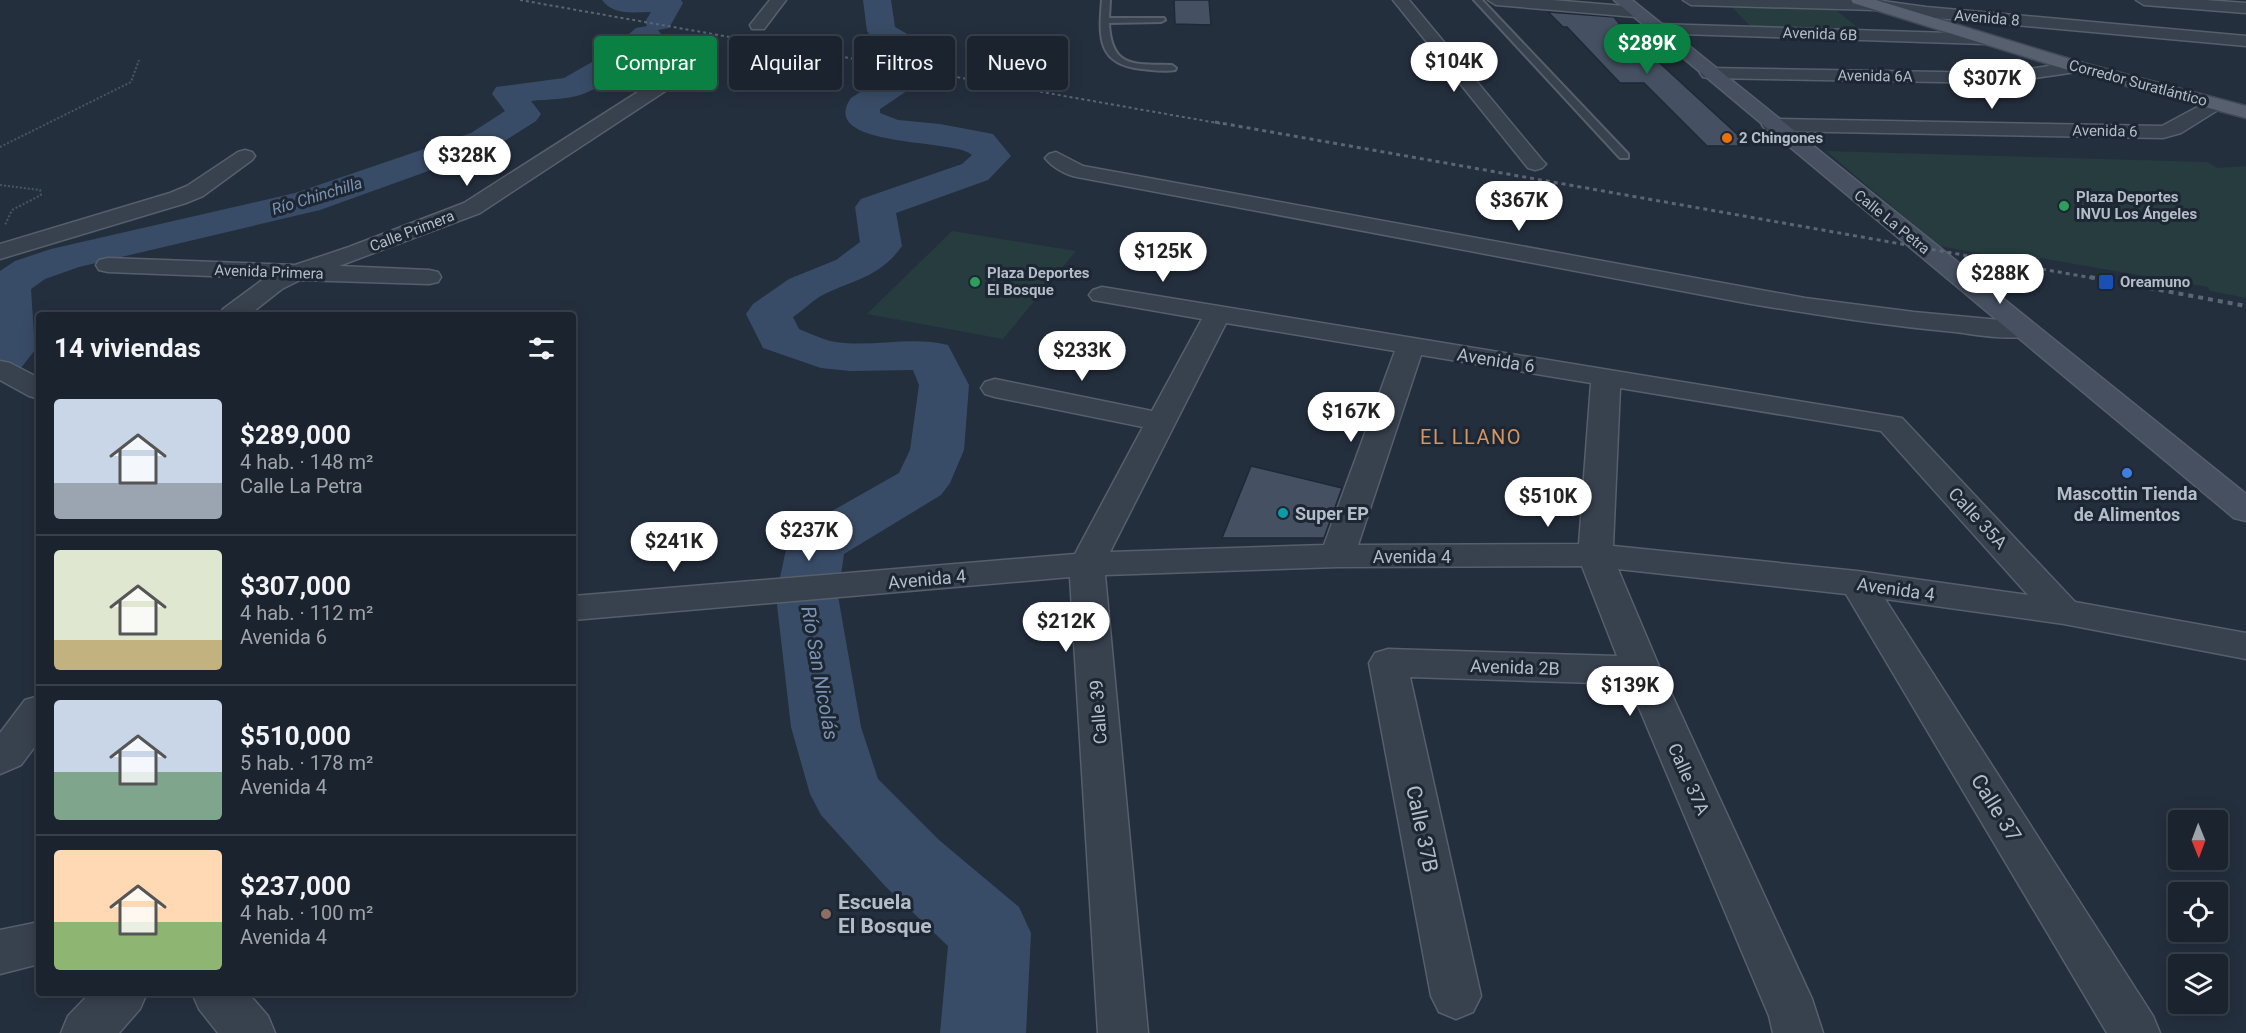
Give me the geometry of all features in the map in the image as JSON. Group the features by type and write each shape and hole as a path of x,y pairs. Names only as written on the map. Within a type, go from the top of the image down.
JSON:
{"main road":[{"name":"Corredor Suratlántico","path":"1867,3 2077,67 2246,112"}],"street":[{"path":"759,25 778,0"},
{"path":"1401,0 1535,164"},
{"path":"1496,0 1629,6"},
{"name":"Avenida 8","path":"1691,0 1867,3 1937,13 2246,41"},
{"path":"2144,0 2246,8"},
{"name":"Calle La Petra","path":"1629,6 2246,511"},
{"name":"Avenida 6B","path":"1657,29 1984,39"},
{"path":"2202,37 2246,50"},
{"name":"Avenida 6A","path":"1709,73 2000,78 2077,67"},
{"name":"Calle Primera","path":"236,312 273,284 294,273 368,249 472,208 655,90"},
{"name":"Avenida 6","path":"1773,125 2163,132 2174,129 2214,105"},
{"path":"0,252 178,198 195,191 245,156"},
{"path":"1056,158 1077,171 1648,277 1861,313 1974,327 2023,329"},
{"name":"Avenida Primera","path":"108,265 429,278"},
{"name":"Avenida 6","path":"1102,295 1891,424"},
{"path":"1087,564 1217,315"},
{"path":"1336,556 1411,346"},
{"path":"5,372 36,388"},
{"name":"Calle 37A","path":"1606,378 1595,555 1642,671 1794,1016 1798,1033"},
{"path":"996,388 1160,422"},
{"name":"Calle 35A","path":"1891,424 2064,612"},
{"name":"Avenida 4","path":"576,608 1087,564 1336,556 1595,555 1857,583 2064,612 2246,646"},
{"name":"Calle 39","path":"1087,564 1123,1033"},
{"name":"Calle 37","path":"1857,583 2135,1033"},
{"name":"Avenida 2B","path":"1388,663 1642,671"},
{"name":"Calle 37B","path":"1388,663 1456,996"},
{"path":"15,753 36,716"},
{"path":"0,952 36,945"},
{"path":"86,1033 120,996"},
{"path":"219,996 250,1033"}],"lane":[{"path":"1106,0 1104,21 1109,52 1115,60 1131,66 1172,68"},
{"path":"1478,0 1624,156"},
{"path":"1104,21 1161,20"}],"path":[{"path":"0,147 131,82 139,60"},
{"path":"0,185 40,190 41,195 12,210"}],"green space":[{"path":"1729,4 1832,7 1862,31 1752,28"},
{"path":"1826,151 2207,162 2218,168 2246,166 2246,298 2210,291 2208,287 2040,258 2041,264 1939,246"},
{"name":"Plaza Deportes El Bosque","path":"952,231 1076,251 1003,339 867,314"}],"building":[{"path":"1174,0 1209,0 1211,25 1175,24"},
{"path":"1548,12 1614,17 1625,31 1750,146 1707,146 1644,83 1620,83 1567,27 1563,27"},
{"name":"Super EP","path":"1251,466 1342,488 1324,538 1222,538"}],"waterway":[{"name":"Río Chinchilla","path":"616,0 621,4 669,3 659,22"},
{"name":"Río San Nicolás","path":"877,0 881,31 890,36"},
{"name":"Río Chinchilla","path":"0,363 11,350 9,284 30,270 66,258 306,202 483,140 524,114 508,94 572,87 617,61 646,34"},
{"name":"Río San Nicolás","path":"886,90 863,105 864,119 893,130 940,134 980,142 993,156 975,172 875,207 881,246 851,269 804,288 769,314 780,338 821,354 850,357 931,355 944,385 937,450 922,483 816,545 807,596 826,727 847,794 912,863 990,933 983,1033"}],"railway":[{"path":"520,0 1223,124"},
{"path":"1215,122 2098,279"},
{"path":"2090,277 2246,306"}],"place":[{"name":"2 Chingones","path":"1727,138"},
{"name":"Plaza Deportes INVU Los Ángeles","path":"2064,206"},
{"name":"Plaza Deportes El Bosque","path":"975,282"},
{"name":"Oreamuno","path":"2106,282"},
{"name":"Mascottin Tienda de Alimentos","path":"2127,473"},
{"name":"Super EP","path":"1283,513"},
{"name":"Escuela El Bosque","path":"826,914"}],"district":[{"name":"EL LLANO","path":"1471,437"}]}
